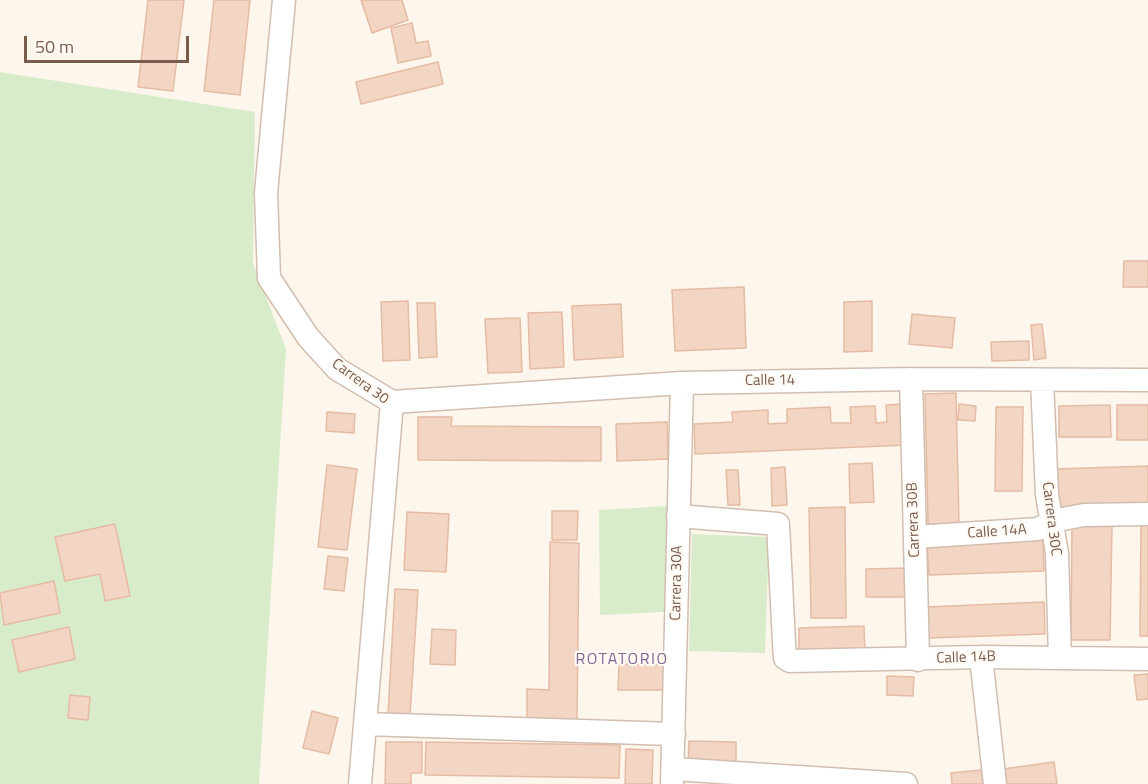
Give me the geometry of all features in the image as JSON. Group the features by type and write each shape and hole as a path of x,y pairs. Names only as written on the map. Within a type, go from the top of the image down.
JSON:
{"street":[{"name":"Carrera 30","path":"284,0 266,193 269,278 308,337 337,369 392,402 360,784"},
{"name":"Calle 14","path":"392,402 682,383 911,379 1148,380"},
{"name":"Carrera 30B","path":"911,379 918,660"},
{"name":"Carrera 30C","path":"1042,380 1047,495 1057,553 1060,658"},
{"name":"Carrera 30A","path":"672,777 682,383"},
{"name":"Calle 14A","path":"915,537 1038,529 1052,521 1084,515 1148,514"},
{"name":"Calle 14B","path":"678,516 778,524 785,658 798,662 981,657 1148,659"},
{"path":"981,657 994,784"},
{"path":"365,724 674,734"},
{"path":"672,777 906,783"}],"green space":[{"path":"0,72 255,112 253,263 286,349 259,784 0,784"},
{"path":"667,506 664,612 600,615 599,510"},
{"path":"692,534 769,537 765,653 689,651"}],"building":[{"path":"148,0 184,0 173,91 138,87"},
{"path":"214,0 250,0 240,95 204,91"},
{"path":"361,0 402,0 408,20 372,33"},
{"path":"412,23 416,43 428,41 431,56 398,63 391,28"},
{"path":"438,62 443,84 361,104 356,82"},
{"path":"1124,261 1148,261 1148,287 1123,287"},
{"path":"744,287 746,348 675,351 672,290"},
{"path":"408,301 410,360 383,361 381,302"},
{"path":"872,301 872,351 844,352 844,302"},
{"path":"417,303 435,303 437,357 419,358"},
{"path":"621,304 623,357 574,360 572,306"},
{"path":"562,312 564,367 530,369 528,313"},
{"path":"912,314 955,318 952,348 909,344"},
{"path":"520,318 522,372 488,373 485,319"},
{"path":"1042,324 1046,358 1034,360 1031,325"},
{"path":"1029,341 1029,360 992,361 991,342"},
{"path":"956,393 959,524 928,524 925,394"},
{"path":"905,404 907,445 695,454 694,424 733,422 732,412 768,410 768,424 787,423 787,409 830,407 831,423 851,423 850,407 875,406 876,423 887,422 886,405"},
{"path":"959,404 976,406 975,421 958,420"},
{"path":"1110,405 1111,437 1059,437 1059,406"},
{"path":"1117,405 1148,405 1148,440 1117,440"},
{"path":"996,407 1023,407 1022,491 995,491"},
{"path":"327,412 355,414 354,433 326,431"},
{"path":"418,417 452,417 451,426 601,427 601,461 418,460"},
{"path":"667,422 668,459 617,461 616,424"},
{"path":"872,463 874,502 850,503 849,464"},
{"path":"327,465 357,469 347,550 318,547"},
{"path":"1148,466 1148,510 1057,512 1056,469"},
{"path":"785,467 787,505 772,506 771,468"},
{"path":"726,470 738,470 740,505 728,505"},
{"path":"845,507 846,618 811,618 809,508"},
{"path":"552,511 578,511 577,540 552,540"},
{"path":"407,512 449,514 446,572 404,570"},
{"path":"1141,521 1148,521 1148,636 1140,636"},
{"path":"115,524 130,596 105,601 100,574 65,581 55,537"},
{"path":"1072,525 1112,525 1110,640 1071,640"},
{"path":"1043,540 1044,571 929,575 927,544"},
{"path":"550,542 579,543 577,722 527,721 527,689 549,690"},
{"path":"328,556 348,558 344,591 324,589"},
{"path":"909,568 909,597 866,597 866,569"},
{"path":"54,581 60,613 4,625 0,593"},
{"path":"395,589 418,590 410,715 388,714"},
{"path":"1044,602 1045,634 928,638 927,607"},
{"path":"864,626 865,653 799,655 799,628"},
{"path":"69,627 75,659 19,672 12,640"},
{"path":"432,629 456,630 455,665 430,664"},
{"path":"619,664 667,665 666,690 618,690"},
{"path":"1148,674 1148,699 1137,700 1134,675"},
{"path":"887,676 914,677 913,696 887,695"},
{"path":"70,695 90,697 88,720 68,718"},
{"path":"312,711 338,718 329,754 303,748"},
{"path":"689,741 736,742 736,766 688,765"},
{"path":"386,742 422,742 422,773 411,773 411,784 385,784"},
{"path":"426,742 620,745 619,778 425,775"},
{"path":"626,749 653,750 652,784 625,784"},
{"path":"1054,762 1057,784 1005,784 1003,769"},
{"path":"981,770 983,784 952,784 951,773"}],"district":[{"name":"ROTATORIO","path":"622,660"}]}
